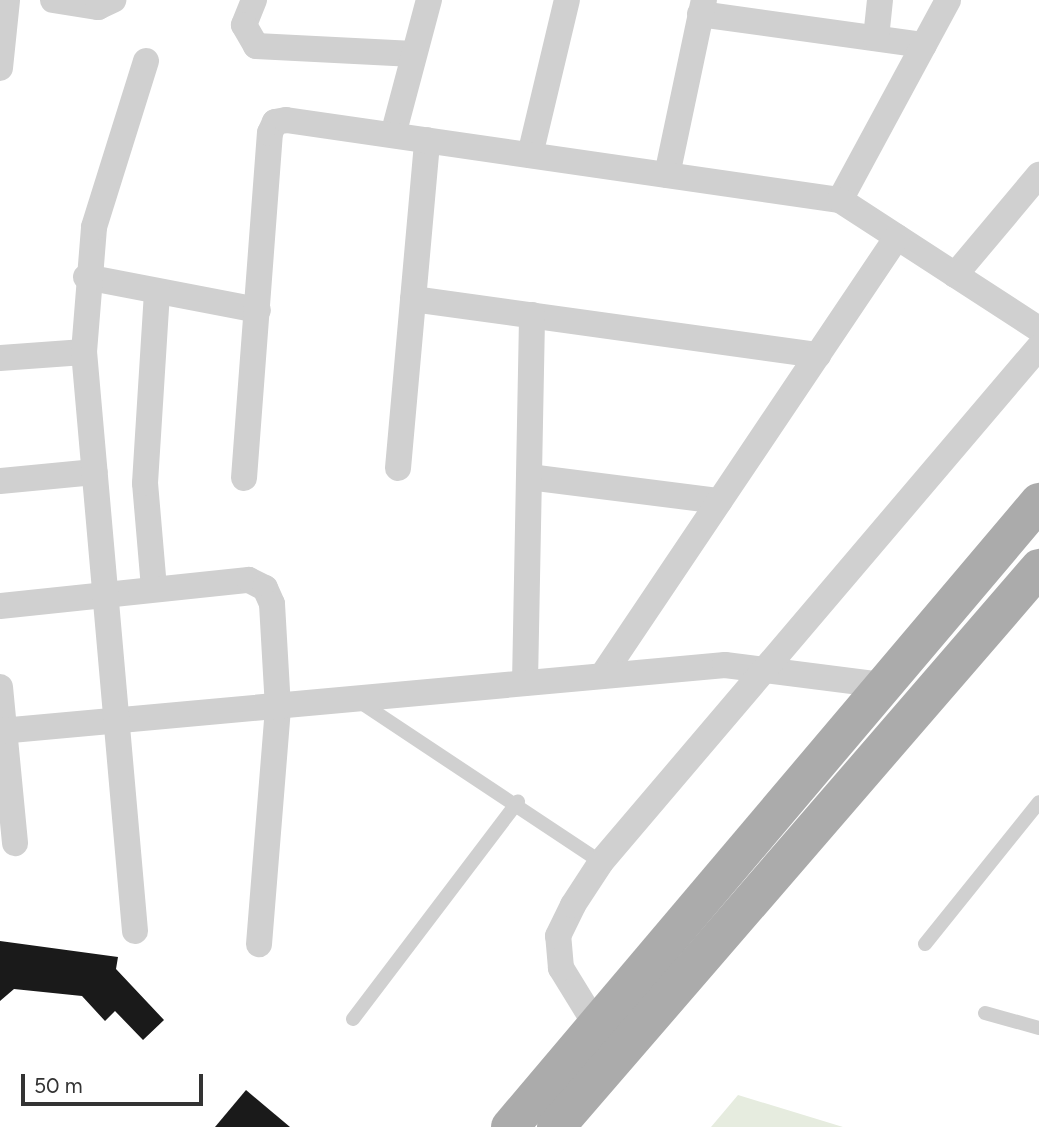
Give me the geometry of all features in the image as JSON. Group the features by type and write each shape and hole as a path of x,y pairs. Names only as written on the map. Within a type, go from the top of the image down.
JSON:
{"main road":[{"path":"510,1127 1039,502"},
{"path":"556,1127 1039,568"}],"street":[{"path":"0,68 7,0"},
{"path":"53,0 97,7 113,0"},
{"path":"254,0 244,25 256,46 414,54"},
{"path":"393,135 429,0"},
{"path":"530,155 567,0"},
{"path":"876,38 880,0"},
{"path":"840,200 948,0"},
{"path":"667,175 702,7 924,45"},
{"path":"135,931 84,352 86,277 94,227 146,61"},
{"path":"244,478 275,122 393,135 840,200 1039,329"},
{"path":"398,468 427,140"},
{"path":"956,275 1039,175"},
{"path":"602,676 897,237"},
{"path":"86,277 258,310"},
{"path":"154,588 145,483 157,291"},
{"path":"413,299 817,355"},
{"path":"525,683 532,315"},
{"path":"596,1025 561,968 558,936 601,862 1039,347"},
{"path":"0,358 84,352"},
{"path":"0,481 95,472"},
{"path":"529,477 719,501"},
{"path":"0,606 249,579 265,589 272,604 278,708 259,944"},
{"path":"2,731 278,708 725,665 884,685"},
{"path":"0,687 2,731 15,843"}],"lane":[{"path":"356,699 518,802 601,862"},
{"path":"352,1019 518,802"},
{"path":"925,944 1039,803"},
{"path":"985,1013 1039,1028"}],"shaded area":[{"path":"738,1095 843,1127 711,1127"}],"building":[{"path":"0,941 118,957 116,969 164,1020 143,1040 115,1011 105,1021 82,996 14,989 0,1001"},
{"path":"246,1090 290,1127 215,1127"}]}
